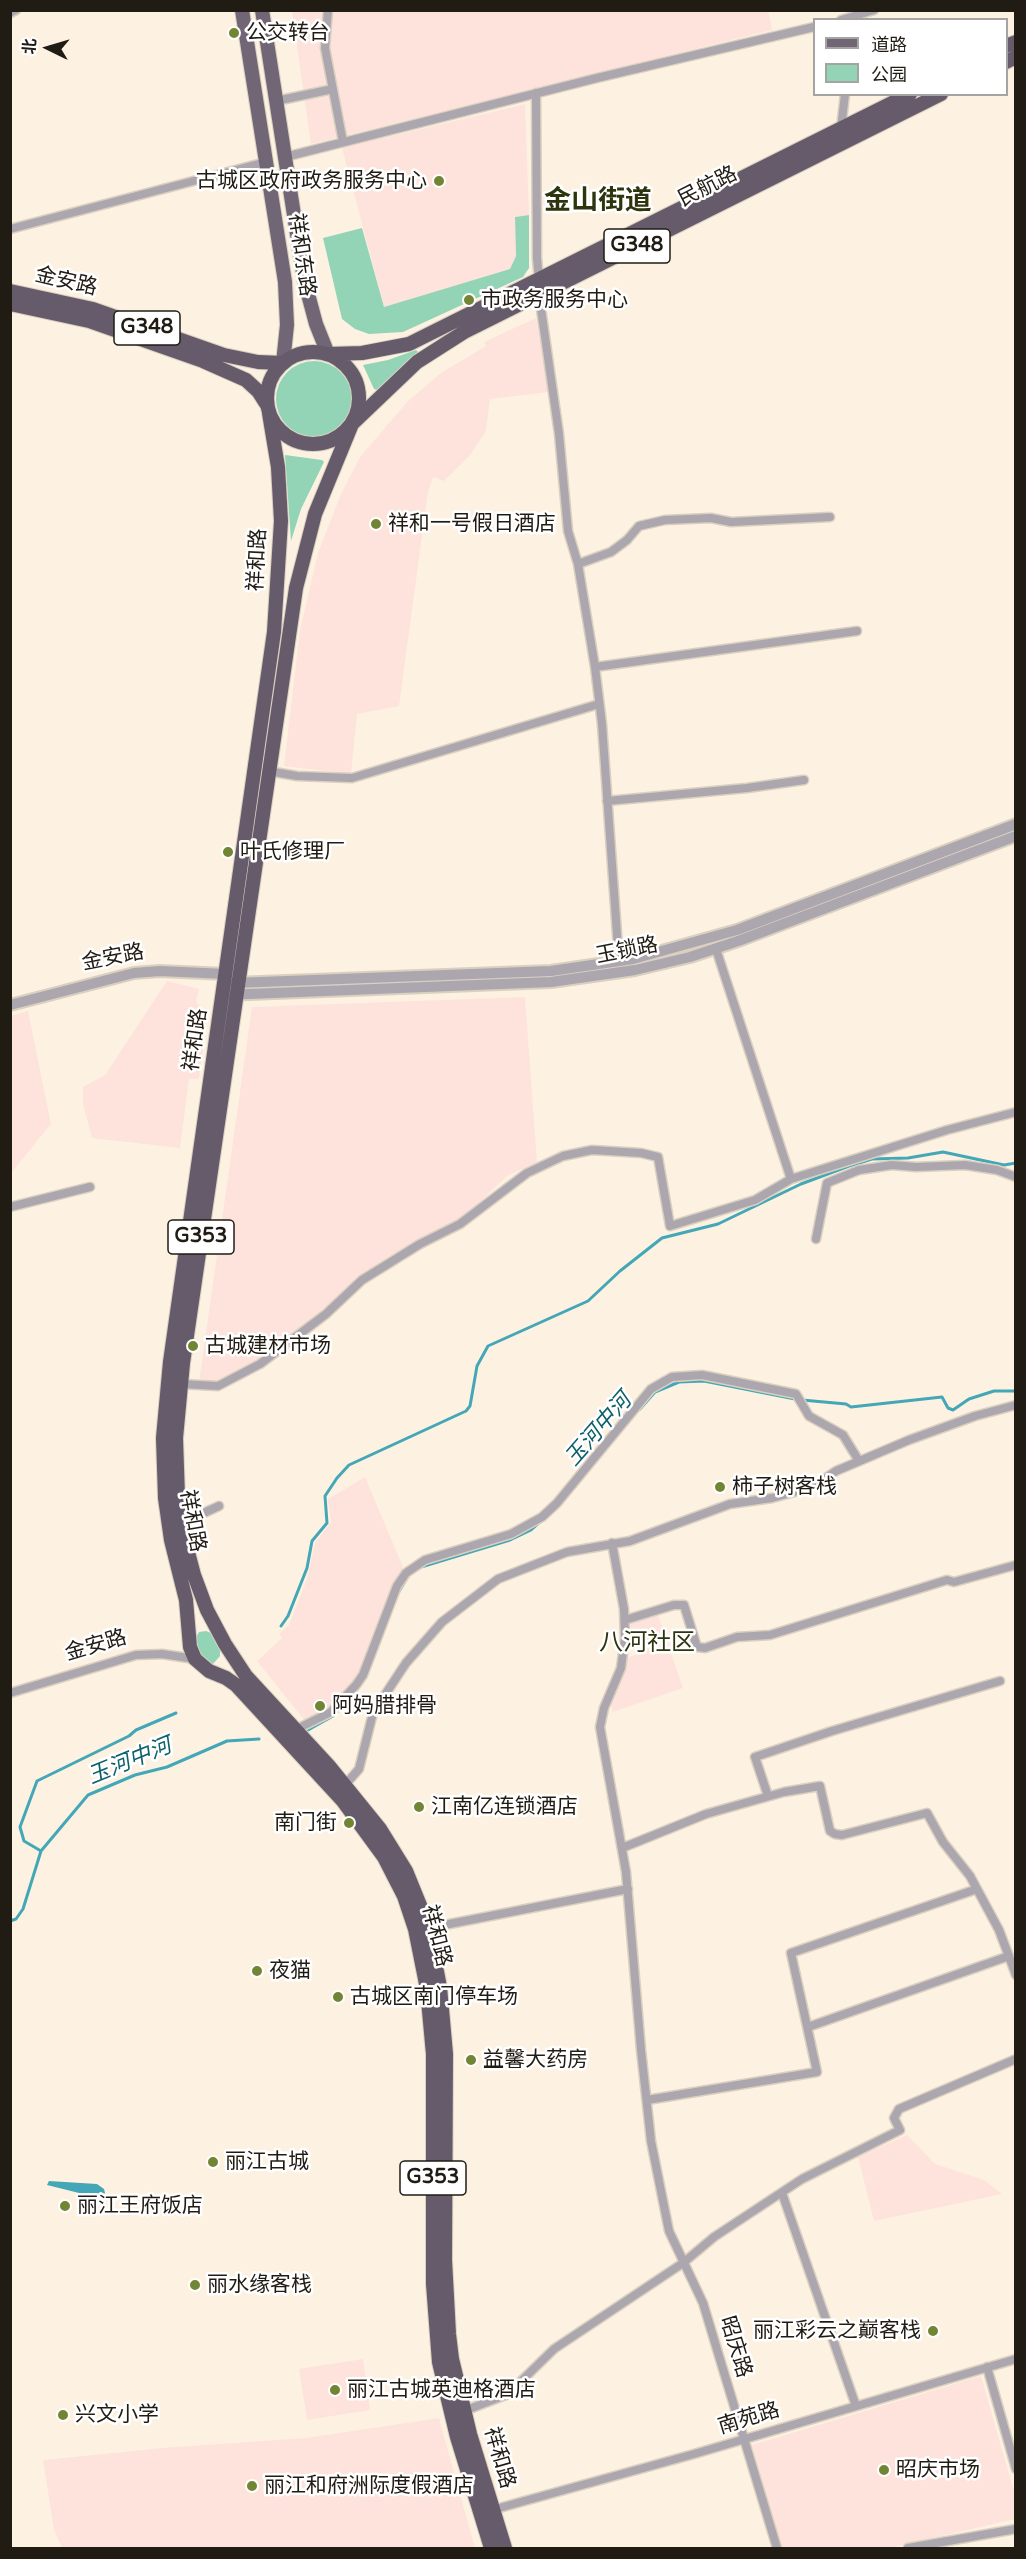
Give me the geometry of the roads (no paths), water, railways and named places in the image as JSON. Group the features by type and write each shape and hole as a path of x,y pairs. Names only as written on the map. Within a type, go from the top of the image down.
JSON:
{"highway":[{"name":"民航路","path":"328,354 362,353 409,344 906,96"},
{"name":"民航路","path":"352,424 399,377 431,352 464,332 937,96"},
{"name":"金安路","path":"10,291 93,309 224,355 258,362 283,363"},
{"name":"金安路","path":"10,304 89,321 203,361 246,380 258,391 268,409"},
{"name":"G348","path":"283,363 303,353 328,354"},
{"path":"328,354 348,368 356,382 359,399 352,424"},
{"path":"268,409 271,379 283,363"},
{"name":"G348","path":"268,409 284,434 307,444 332,440 352,424"},
{"name":"祥和路","path":"268,409 280,494 278,594 181,1384 176,1458 182,1523 194,1575 213,1621 231,1655 246,1676 345,1785 395,1851 416,1891 429,1928 440,1987 446,2054 447,2308 452,2359 464,2411 505,2548"},
{"name":"祥和路","path":"352,424 321,497 304,550 282,672 268,771 230,986 170,1362 163,1438 164,1478 168,1519 186,1600 190,1647 195,1659 199,1665 236,1685 343,1801 384,1857 404,1896 416,1929 427,1989 433,2054 433,2284 439,2362 462,2457 491,2548"},
{"path":"189,1631 200,1624 213,1621"},
{"path":"216,1673 226,1668 231,1655"}],"main road":[{"name":"祥和东路","path":"242,10 286,297 287,325 283,363"},
{"name":"祥和东路","path":"262,10 304,279 316,324 328,354"}],"street":[{"path":"10,14 16,10"},
{"path":"328,10 326,48 343,142"},
{"path":"851,15 874,10"},
{"path":"285,157 536,93 813,27"},
{"path":"276,101 333,89"},
{"path":"536,93 539,280"},
{"path":"841,129 845,96"},
{"path":"10,228 266,162"},
{"path":"539,295 559,434 568,531 578,564 595,667 619,962"},
{"path":"578,564 602,558 627,540 639,526 665,520 711,518 731,522 830,517"},
{"path":"595,667 857,631"},
{"path":"268,771 297,776 352,778 599,704"},
{"path":"607,801 747,788 804,780"},
{"name":"玉锁路","path":"230,986 551,971 619,962 669,951 737,930 1016,824"},
{"name":"玉锁路","path":"230,986 551,982 635,970 716,949 1016,836"},
{"path":"716,949 791,1179"},
{"name":"金安路","path":"10,1005 134,973 160,971 230,986"},
{"path":"181,1384 218,1386 260,1364 326,1314 362,1280 420,1244 460,1224 527,1173 563,1156 592,1150 640,1153 658,1157 670,1226 755,1200 791,1179 946,1130 1016,1112"},
{"path":"816,1239 827,1183 859,1170 892,1165 916,1167 965,1165 997,1170 1016,1177"},
{"path":"10,1207 90,1187"},
{"path":"295,1730 331,1712 356,1685 363,1675 397,1586 406,1573 425,1560 511,1534 542,1517 557,1503 651,1389 672,1377 702,1375 796,1394 809,1416 843,1435 859,1461"},
{"path":"345,1785 359,1769 374,1713 406,1663 442,1622 498,1579 567,1552 630,1541 730,1504 772,1498 798,1491 859,1461 945,1426 1016,1405"},
{"path":"182,1523 219,1506"},
{"name":"昭庆路","path":"612,1543 626,1620 626,1638 621,1668 604,1708 600,1727 628,1889 651,2141 669,2231 703,2303 777,2548"},
{"path":"626,1620 674,1605 684,1605 697,1647 705,1648 737,1637 770,1635 947,1580 954,1581 1016,1565"},
{"name":"金安路","path":"10,1693 136,1655 162,1654 195,1659"},
{"path":"768,1796 755,1757 832,1731 1000,1681"},
{"path":"622,1848 706,1814 768,1796 820,1786 830,1831 839,1835 927,1813 943,1842 964,1866 977,1889 999,1930 1016,1975"},
{"path":"429,1928 628,1889"},
{"path":"647,2100 818,2072 791,1953 977,1889"},
{"path":"808,2027 1012,1961"},
{"path":"464,2411 508,2394 554,2349 683,2263 714,2237 802,2179 900,2130 894,2118 899,2109 1016,2059"},
{"path":"782,2193 856,2406"},
{"name":"南苑路","path":"492,2510 1016,2359"},
{"path":"987,2367 1016,2469"},
{"path":"908,2548 1016,2529"}],"water":[{"path":"49,2181 97,2184 104,2189 105,2193 101,2197 83,2194 47,2185"}],"waterway":[{"path":"281,1626 288,1616 307,1568 312,1541 327,1523 325,1496 337,1478 349,1465 466,1411 470,1406 477,1366 488,1346 588,1301 620,1271 662,1238 718,1224 801,1184 849,1166 872,1159 908,1158 943,1152 1004,1165 1016,1163"},
{"name":"玉河中河","path":"640,1409 655,1392 679,1382 704,1381 795,1399"},
{"name":"玉河中河","path":"802,1400 846,1404 851,1407 942,1397 948,1408 953,1410 969,1399 994,1391 1016,1391"},
{"name":"玉河中河","path":"421,1567 510,1540 531,1530 540,1522"},
{"name":"玉河中河","path":"398,1593 407,1578"},
{"name":"玉河中河","path":"308,1730 333,1716 353,1694"},
{"path":"41,1851 24,1841 20,1827 37,1781 129,1736 136,1730 176,1713"},
{"name":"玉河中河","path":"10,1921 16,1919 23,1909 41,1851 88,1795 135,1775 167,1767 227,1741 259,1739"}],"place":[{"name":"公交转台","path":"234,33"},
{"name":"古城区政府政务服务中心","path":"439,181"},
{"name":"市政务服务中心","path":"469,300"},
{"name":"祥和一号假日酒店","path":"376,524"},
{"name":"叶氏修理厂","path":"228,852"},
{"name":"古城建材市场","path":"193,1346"},
{"name":"柿子树客栈","path":"720,1487"},
{"name":"阿妈腊排骨","path":"320,1706"},
{"name":"江南亿连锁酒店","path":"419,1807"},
{"name":"南门街","path":"349,1823"},
{"name":"夜猫","path":"257,1971"},
{"name":"古城区南门停车场","path":"338,1997"},
{"name":"益馨大药房","path":"471,2060"},
{"name":"丽江古城","path":"213,2162"},
{"name":"丽江王府饭店","path":"65,2206"},
{"name":"丽水缘客栈","path":"195,2285"},
{"name":"丽江彩云之巅客栈","path":"933,2331"},
{"name":"丽江古城英迪格酒店","path":"335,2390"},
{"name":"兴文小学","path":"63,2415"},
{"name":"昭庆市场","path":"884,2470"},
{"name":"丽江和府洲际度假酒店","path":"252,2486"}],"district":[{"name":"金山街道","path":"598,202"},
{"name":"八河社区","path":"647,1644"}]}
